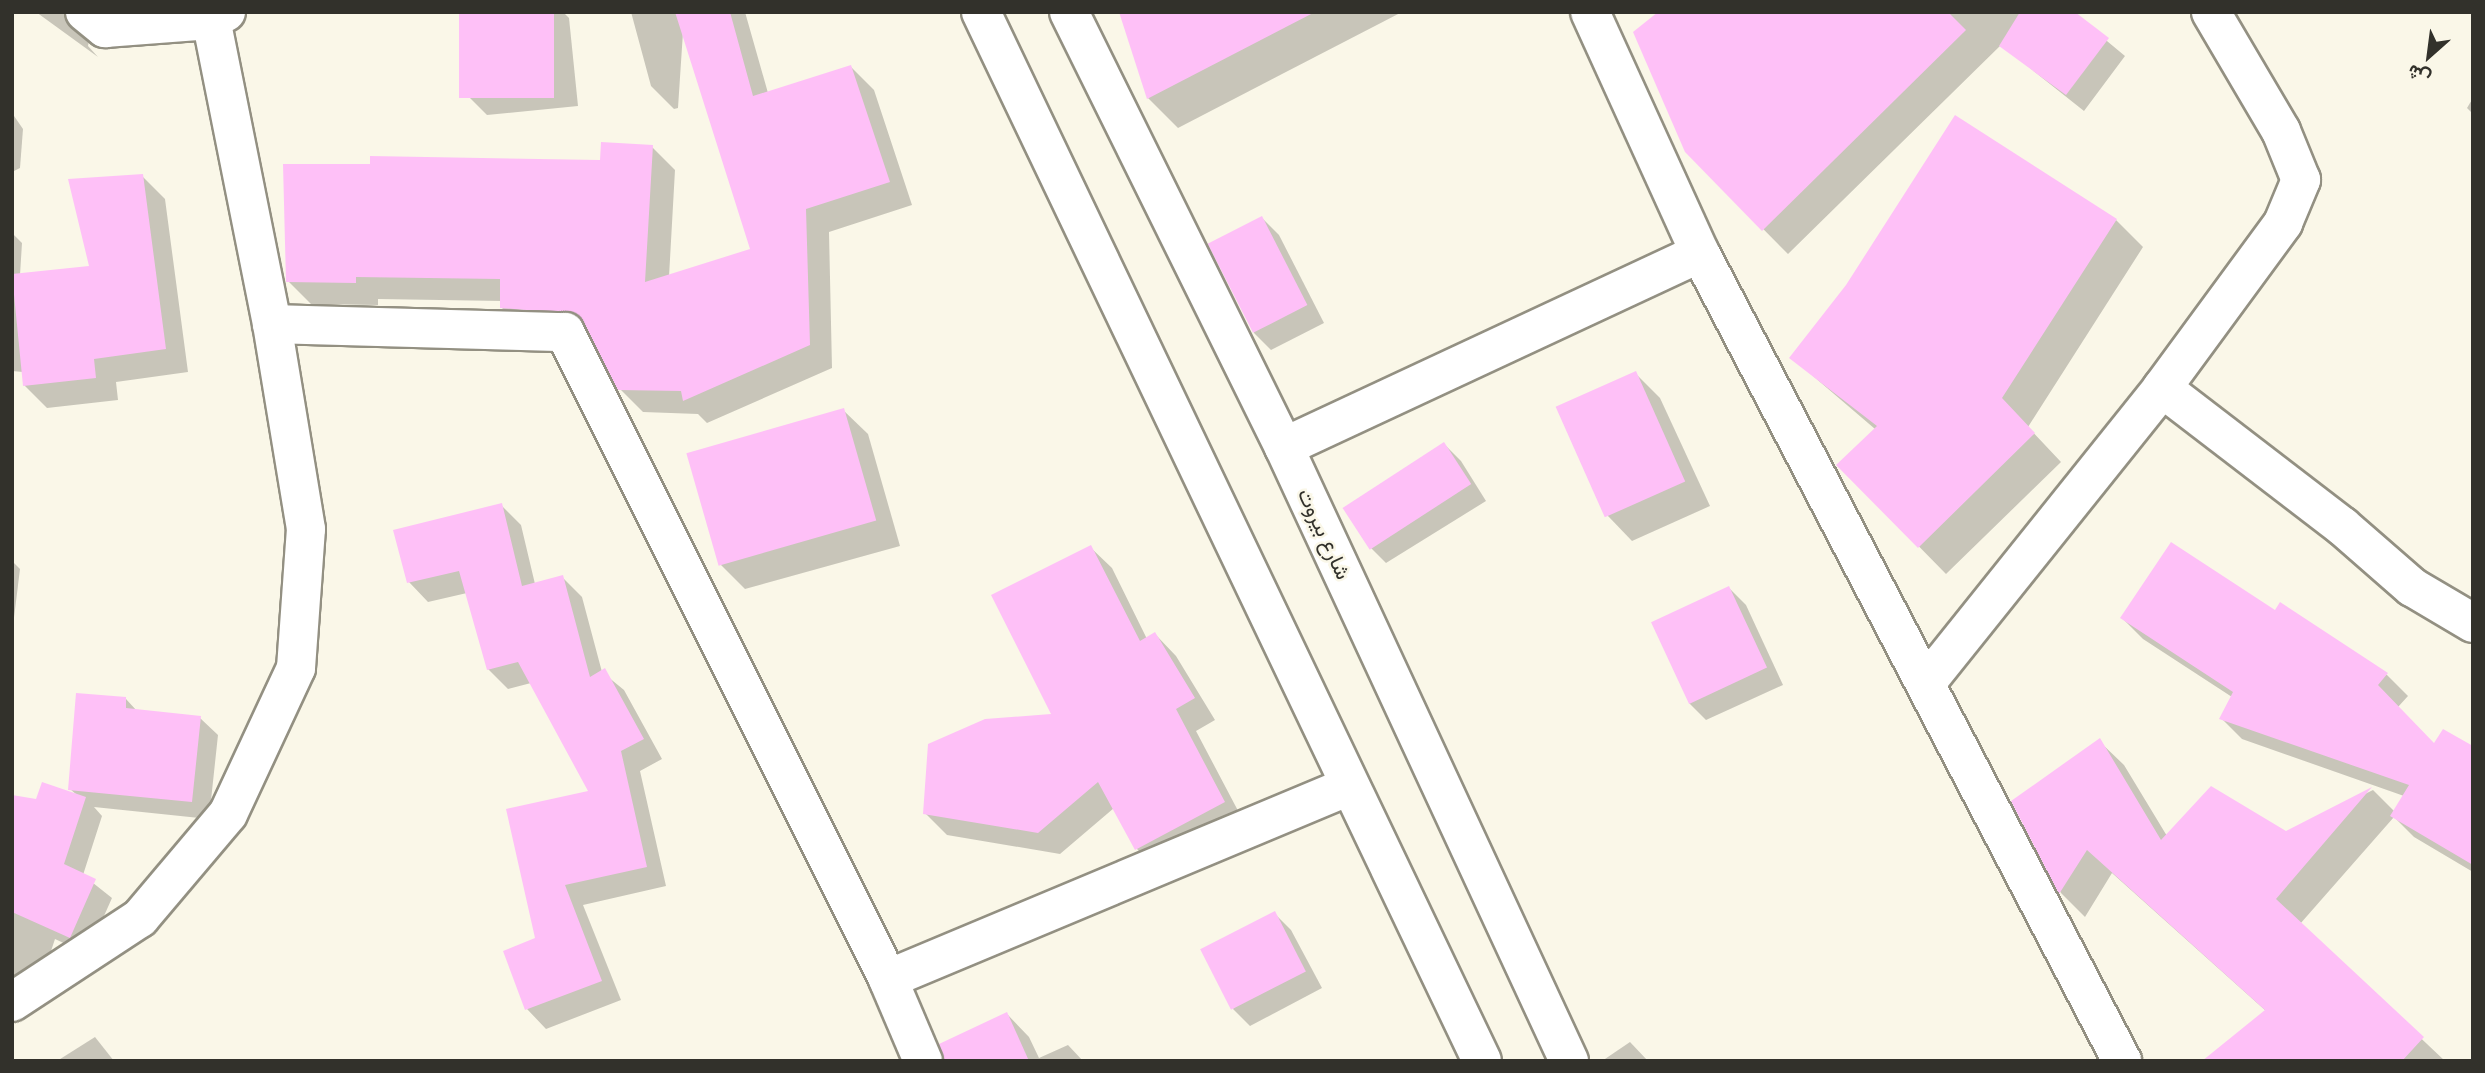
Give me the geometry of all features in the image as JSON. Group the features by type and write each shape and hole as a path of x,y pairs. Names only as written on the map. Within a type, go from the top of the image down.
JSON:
{"street":[{"path":"12,1002 139,918 228,814 296,668 306,528 218,16 106,28 85,12"},
{"path":"981,12 1347,787 1482,1061"},
{"name":"شارع بيروت","path":"1069,12 1284,447 1569,1061"},
{"path":"1590,12 1700,253 2122,1061"},
{"path":"1926,683 2162,387 2283,223 2301,180 2281,131 2211,12"},
{"path":"1284,447 1700,253"},
{"path":"272,324 565,332 888,979 923,1061"},
{"path":"2162,387 2342,526 2412,587 2473,623"},
{"path":"888,979 1347,787"}],"building":[{"path":"459,12 554,12 554,98 459,98"},
{"path":"675,12 730,12 753,96 851,65 890,182 806,209 810,345 683,401 681,391 618,390 577,314 500,308 500,279 356,277 356,283 286,282 283,164 370,164 370,156 600,160 601,142 653,145 645,282 750,249"},
{"path":"1119,12 1315,12 1147,99"},
{"path":"1658,12 1948,12 1966,30 1762,231 1685,152 1633,32"},
{"path":"2020,12 2075,12 2109,38 2066,95 1999,46"},
{"path":"1955,115 2117,219 2002,398 2035,433 1918,548 1836,465 1877,426 1789,358 1846,285"},
{"path":"143,174 166,349 94,359 96,378 23,386 12,274 89,266 68,179"},
{"path":"1262,216 1307,305 1253,333 1208,244"},
{"path":"1636,371 1685,482 1605,517 1556,407"},
{"path":"844,408 876,520 719,566 686,453"},
{"path":"1444,442 1471,484 1370,550 1343,508"},
{"path":"502,503 522,586 563,575 590,677 605,668 644,739 621,751 647,867 565,885 602,981 525,1010 503,951 535,938 506,809 588,791 518,662 487,670 459,571 407,583 393,530"},
{"path":"2171,542 2275,610 2280,602 2388,673 2378,685 2434,743 2443,729 2473,746 2473,865 2390,816 2409,785 2219,719 2233,692 2120,618"},
{"path":"1091,545 1140,641 1155,632 1195,698 1176,709 1225,802 1135,850 1098,782 1038,833 923,814 928,744 985,719 1051,714 991,595"},
{"path":"1729,586 1767,668 1689,704 1651,622"},
{"path":"76,693 126,697 126,708 201,716 192,802 68,790"},
{"path":"2100,738 2161,840 2211,786 2286,831 2372,787 2276,899 2424,1037 2402,1061 2202,1061 2265,1010 2087,850 2059,894 2011,801"},
{"path":"42,782 86,797 64,864 96,879 70,938 12,912 12,795 36,799"},
{"path":"1275,911 1306,972 1231,1010 1200,949"},
{"path":"1007,1012 1029,1061 944,1061 939,1044"}]}
